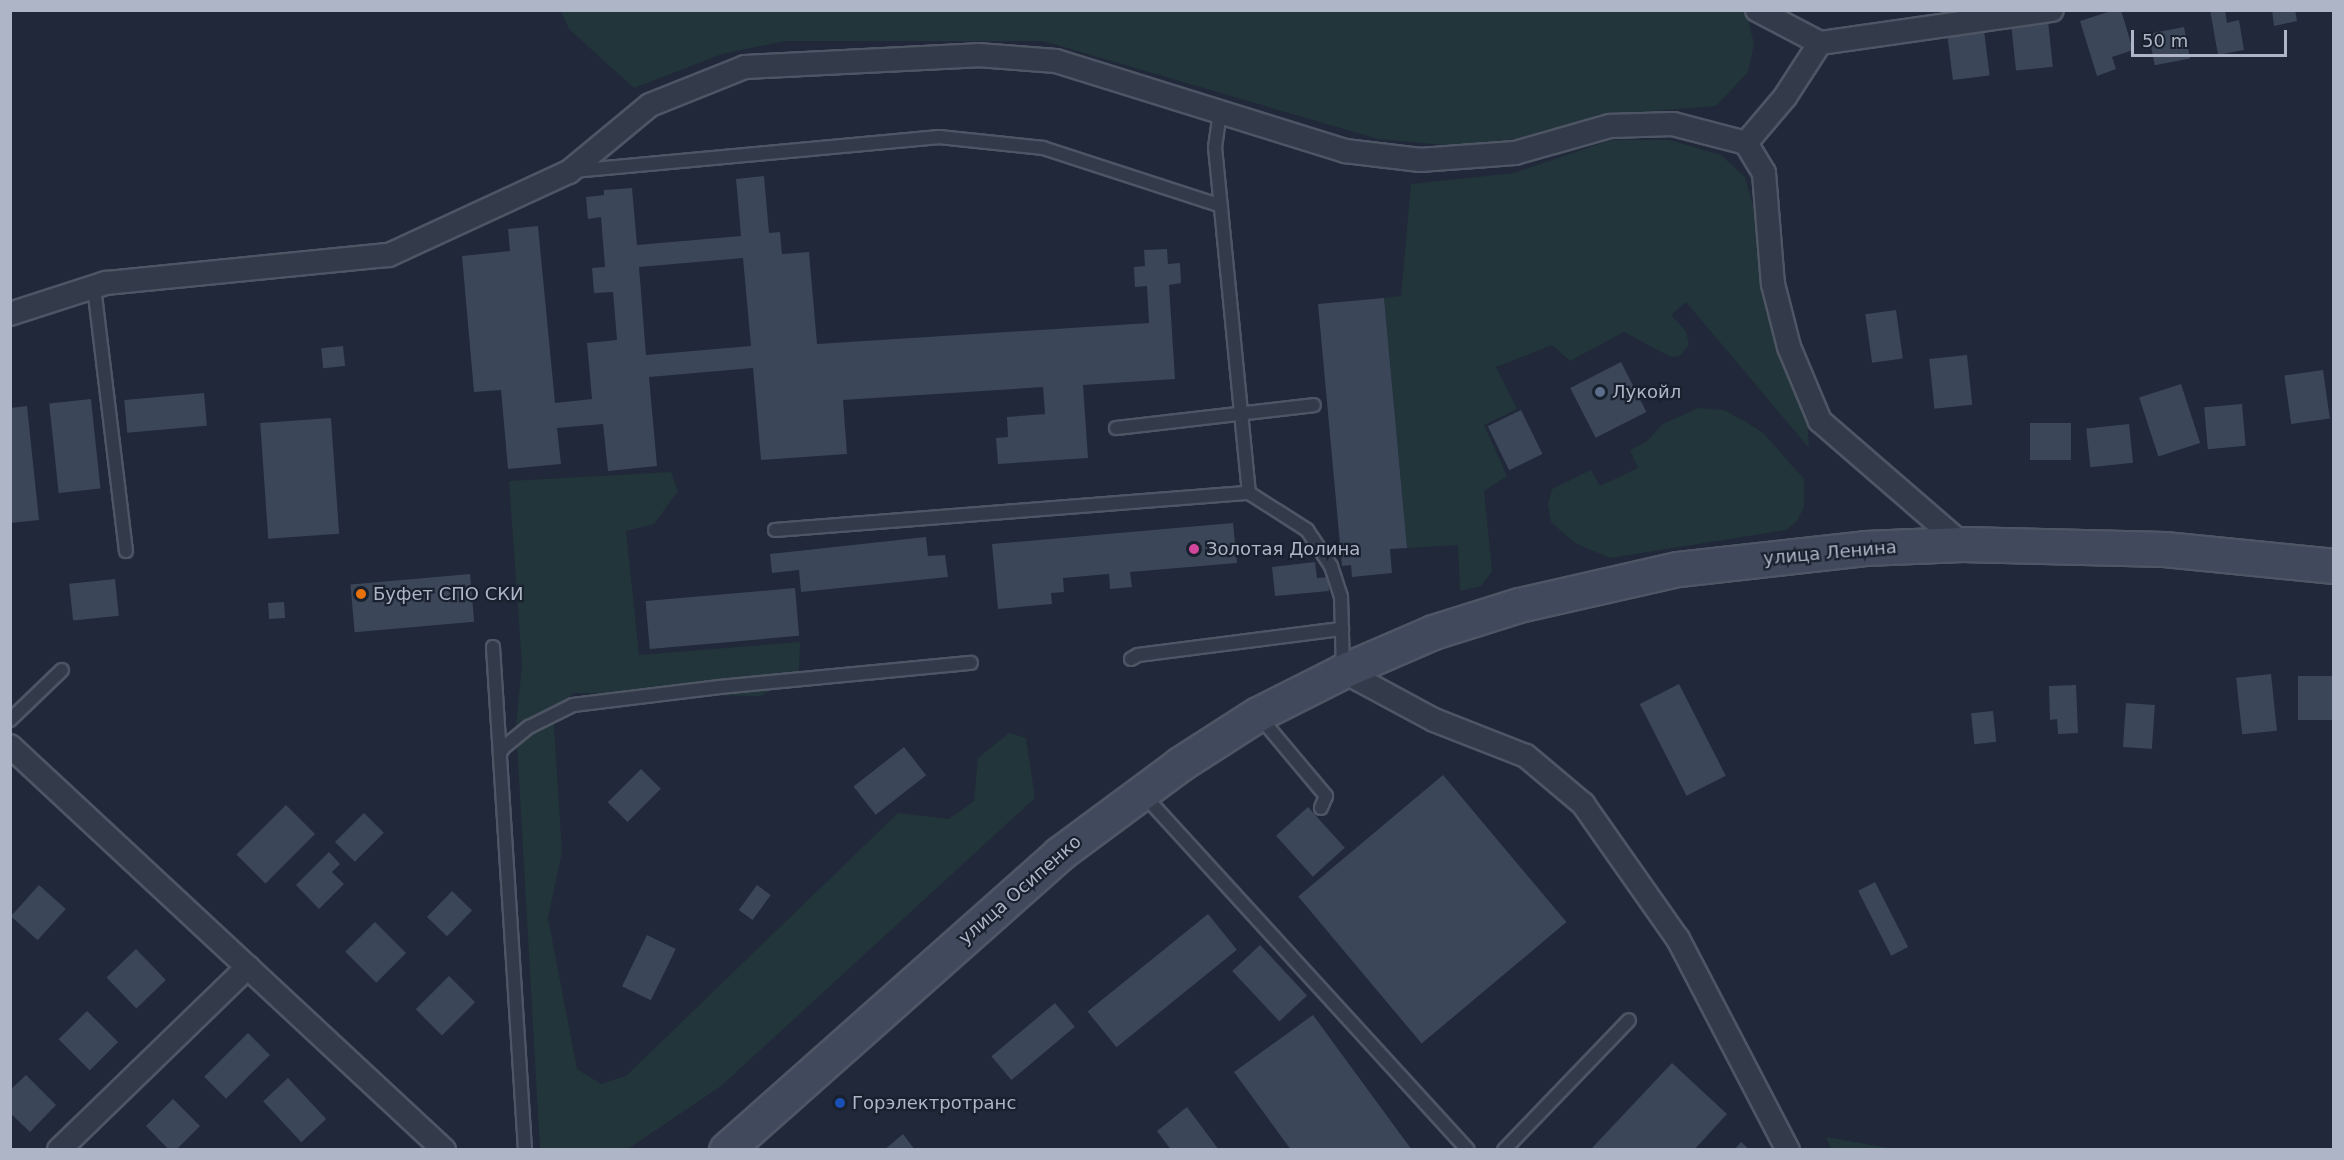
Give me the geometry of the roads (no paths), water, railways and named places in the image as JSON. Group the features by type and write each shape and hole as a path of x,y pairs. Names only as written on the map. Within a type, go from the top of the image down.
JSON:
{"main road":[{"name":"улица Ленина","path":"1343,671 1433,632 1519,605 1678,569 1864,548 1962,544 2163,549 2334,566"},
{"name":"улица Осипенко","path":"726,1149 1059,854 1180,764 1257,714 1343,671"}],"street":[{"path":"1757,10 1820,43 2052,10"},
{"path":"1746,143 1785,97 1820,43"},
{"path":"10,314 106,283 389,255 569,171 650,105 745,67 978,55 1056,61 1345,151 1420,160 1515,153 1610,126 1673,124 1746,143 1764,173 1775,295 1789,347 1820,421 1962,544"},
{"path":"1343,671 1434,720 1526,756 1583,804 1678,939 1788,1149"},
{"path":"10,746 444,1149"},
{"path":"59,1149 248,967"}],"lane":[{"path":"1220,112 1215,147 1249,492"},
{"path":"569,171 939,137 1043,148 1221,206"},
{"path":"94,287 126,551"},
{"path":"1116,428 1314,405"},
{"path":"775,530 1249,492 1307,530 1331,566 1341,597 1343,671"},
{"path":"1131,659 1138,654 1342,629"},
{"path":"493,647 525,1149"},
{"path":"500,753 529,727 573,705 720,687 971,663"},
{"path":"10,720 62,670"},
{"path":"1257,714 1326,796 1321,808"},
{"path":"1142,792 1468,1149"},
{"path":"1504,1149 1629,1020"}],"place":[{"name":"Лукойл","path":"1600,392"},
{"name":"Золотая Долина","path":"1194,549"},
{"name":"Буфет СПО СКИ","path":"361,594"},
{"name":"Горэлектротранс","path":"840,1103"}]}
